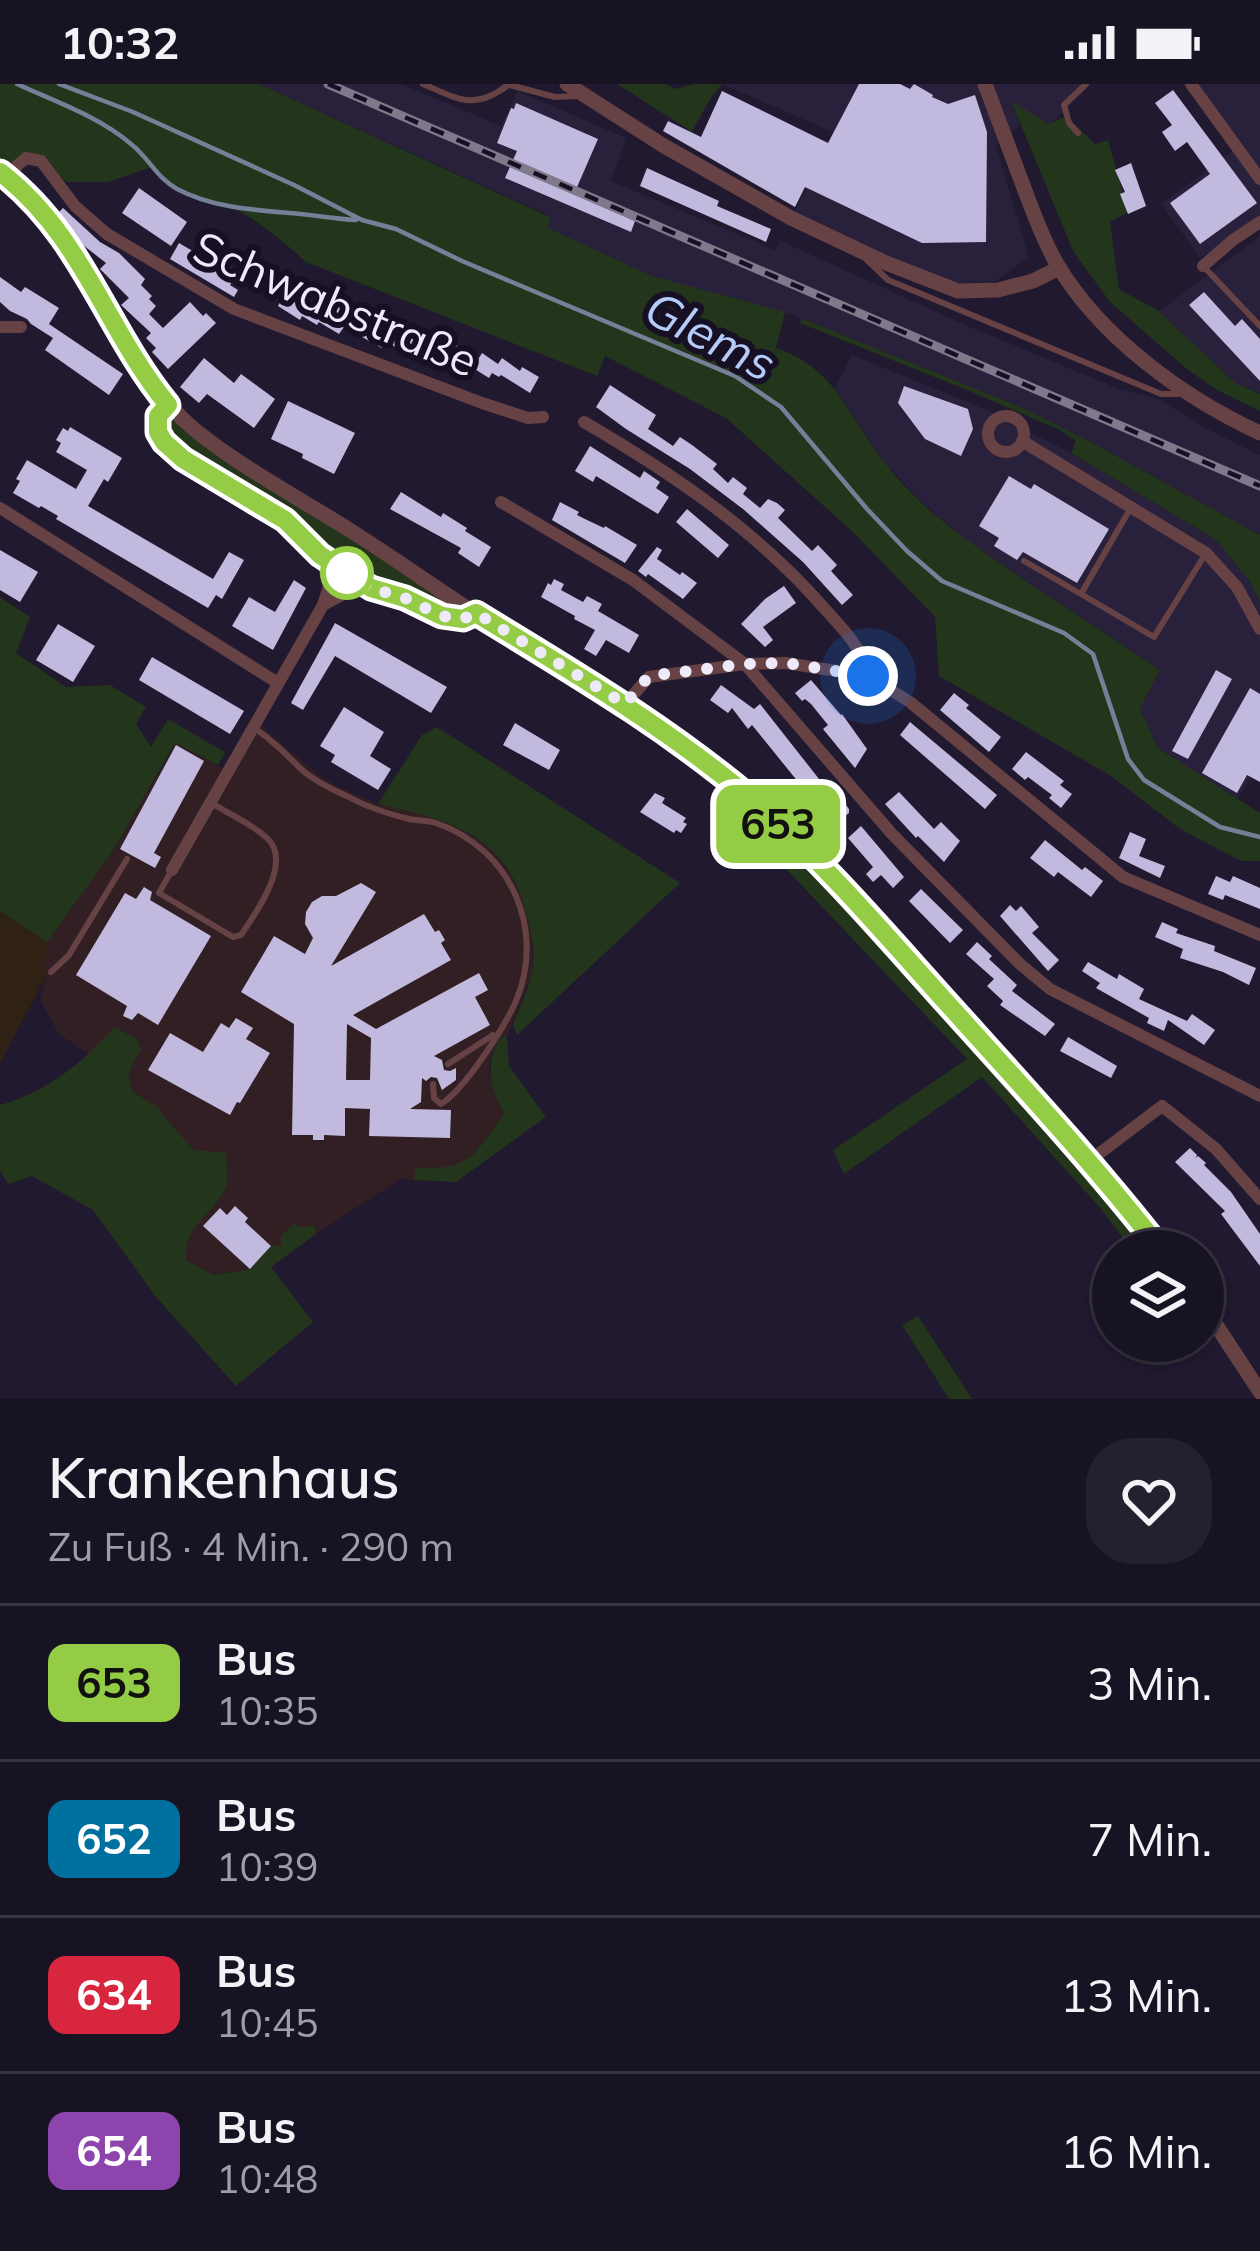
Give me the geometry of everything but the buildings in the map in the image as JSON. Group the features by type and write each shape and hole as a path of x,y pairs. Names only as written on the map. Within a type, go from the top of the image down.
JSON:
{"street":[{"path":"567,84 791,218 958,291 998,290 1059,268"},
{"path":"985,84 1059,268 1112,332 1146,363 1260,433"},
{"path":"1191,84 1260,179"},
{"name":"Schwabstraße","path":"2,174 26,158 41,161 75,206 107,234 234,309 482,404 528,418 543,417"},
{"path":"2,174 37,206 74,252 136,363 168,405 223,450 625,704 749,798 891,941 1145,1230"},
{"path":"1203,266 1260,222"},
{"path":"0,327 21,327"},
{"path":"168,405 158,416 164,442 198,470 285,520 320,555 371,588 442,616 463,619 476,613"},
{"path":"584,422 717,506 765,547 851,639 868,676"},
{"path":"1022,441 1206,553 1237,587 1260,629"},
{"path":"502,502 633,580 745,664 892,834 1050,989 1260,1096"},
{"path":"0,508 278,683"},
{"path":"172,870 323,605 329,586 320,555"},
{"path":"323,605 371,588"},
{"path":"625,704 649,676 745,664 786,663 868,676 910,702 1123,877 1260,935"},
{"path":"1100,1153 1162,1106 1216,1149 1260,1198"},
{"path":"1224,1337 1260,1392"}],"lane":[{"path":"423,84 466,102 493,97 507,85 556,97 589,96"},
{"path":"1078,133 1064,105 1086,84"},
{"path":"854,248 888,280 1161,394 1191,394"},
{"path":"1203,266 1260,326"},
{"path":"1081,594 1132,506"},
{"path":"1024,561 1154,637 1206,553"},
{"path":"254,727 330,788 377,809 430,821 486,851 515,894 528,946 522,985 509,1016 478,1065 448,1100 441,1104 434,1098 433,1084"},
{"path":"172,870 160,893 232,937 241,935 270,888 274,848 266,837 210,802"},
{"path":"51,972 69,955 127,859"},
{"path":"448,1064 496,1034"}],"shaded area":[{"path":"259,84 401,84 501,126 518,91 626,138 611,181 775,250 781,241 961,323 1119,389 1159,399 1260,455 1260,535 1023,408 785,312 652,277 548,228 550,216"},
{"path":"722,84 1091,84 1050,125 1012,103 1020,125 996,146 1029,257 996,281 960,283 886,263 791,218 835,133"},
{"path":"1191,84 1260,84 1260,222 1200,258 1161,204 1238,147"},
{"path":"1260,233 1260,393 1234,382 1159,311"},
{"path":"852,355 985,409 1071,453 1215,539 1249,580 1260,602 1260,760 1238,799 1158,748 1140,709 1160,670 964,539 883,461 835,388"},
{"path":"260,725 337,786 378,804 438,818 489,846 520,892 532,935 532,974 507,1037 500,1038 491,1056 489,1072 505,1113 473,1153 459,1166 416,1167 413,1180 402,1178 316,1234 315,1226 282,1246 271,1247 250,1269 214,1275 156,1242 114,1028 90,1055 59,1034 40,1000 47,942 113,851 176,742 231,773"},
{"path":"0,911 47,942 46,976 0,1064"}],"green space":[{"path":"0,84 259,84 550,217 548,228 652,276 785,312 776,348 813,367 826,380 914,495 989,556 1160,670 1140,709 1158,748 1260,813 1260,861 1241,861 1180,829 1111,776 939,676 935,617 854,533 726,418 605,356 597,376 306,262 249,217 185,193 152,167 108,182 67,182 34,158 0,174"},
{"path":"617,84 666,84 675,89 722,84 692,132"},
{"path":"1011,101 1049,124 1066,116 1095,144 1108,140 1128,212 1110,222 1119,289 1159,311 1234,382 1260,394 1260,411 1187,369 1111,303 1074,253"},
{"path":"801,318 1023,408 1260,535 1260,602 1249,580 1215,539 1071,453 1076,441 1060,430 800,323"},
{"path":"168,405 476,613 462,619 371,588 285,521 198,470 158,432"},
{"path":"0,597 30,617 16,653 66,687 110,685 146,707 136,724 151,747 168,719 225,752 218,765 175,743 113,851 47,942 0,911"},
{"path":"437,727 680,883 517,1035 513,1025 529,985 532,938 524,906 502,861 468,833 378,804 422,735"},
{"path":"762,819 864,923 1137,1230 1117,1230 982,1077 844,1174 833,1150 967,1059 745,826"},
{"path":"114,1027 137,1039 141,1049 128,1074 133,1092 161,1109 194,1150 226,1153 223,1194 190,1236 186,1260 214,1275 250,1269 271,1246 281,1246 281,1236 293,1224 315,1226 316,1234 271,1267 313,1322 236,1386 156,1297 93,1210 32,1176 8,1184 0,1170 0,1105 63,1075"},
{"path":"507,1037 509,1066 546,1117 456,1182 413,1180 416,1167 448,1167 469,1157 504,1113 492,1085 491,1066 500,1038"},
{"path":"918,1316 972,1399 949,1399 902,1325"}],"waterway":[{"path":"17,84 105,125 137,149 170,184 191,196 237,208 356,220"},
{"name":"Glems","path":"59,84 133,112 362,220 396,229 735,376 781,407 867,509 942,581 1064,633 1093,654 1128,759 1144,780 1220,827 1260,837"}],"railway":[{"path":"328,84 1260,486"}],"bus line":[{"name":"653","path":"0,172 37,206 74,252 136,363 168,405 158,416 164,442 198,470 285,520 320,555 371,588 442,616 463,619 476,613 625,704 749,798 891,941 1145,1230"}],"route":[{"path":"347,573 371,588 442,616 463,619 476,613 625,704 649,676 745,664 786,663 868,676"}]}
